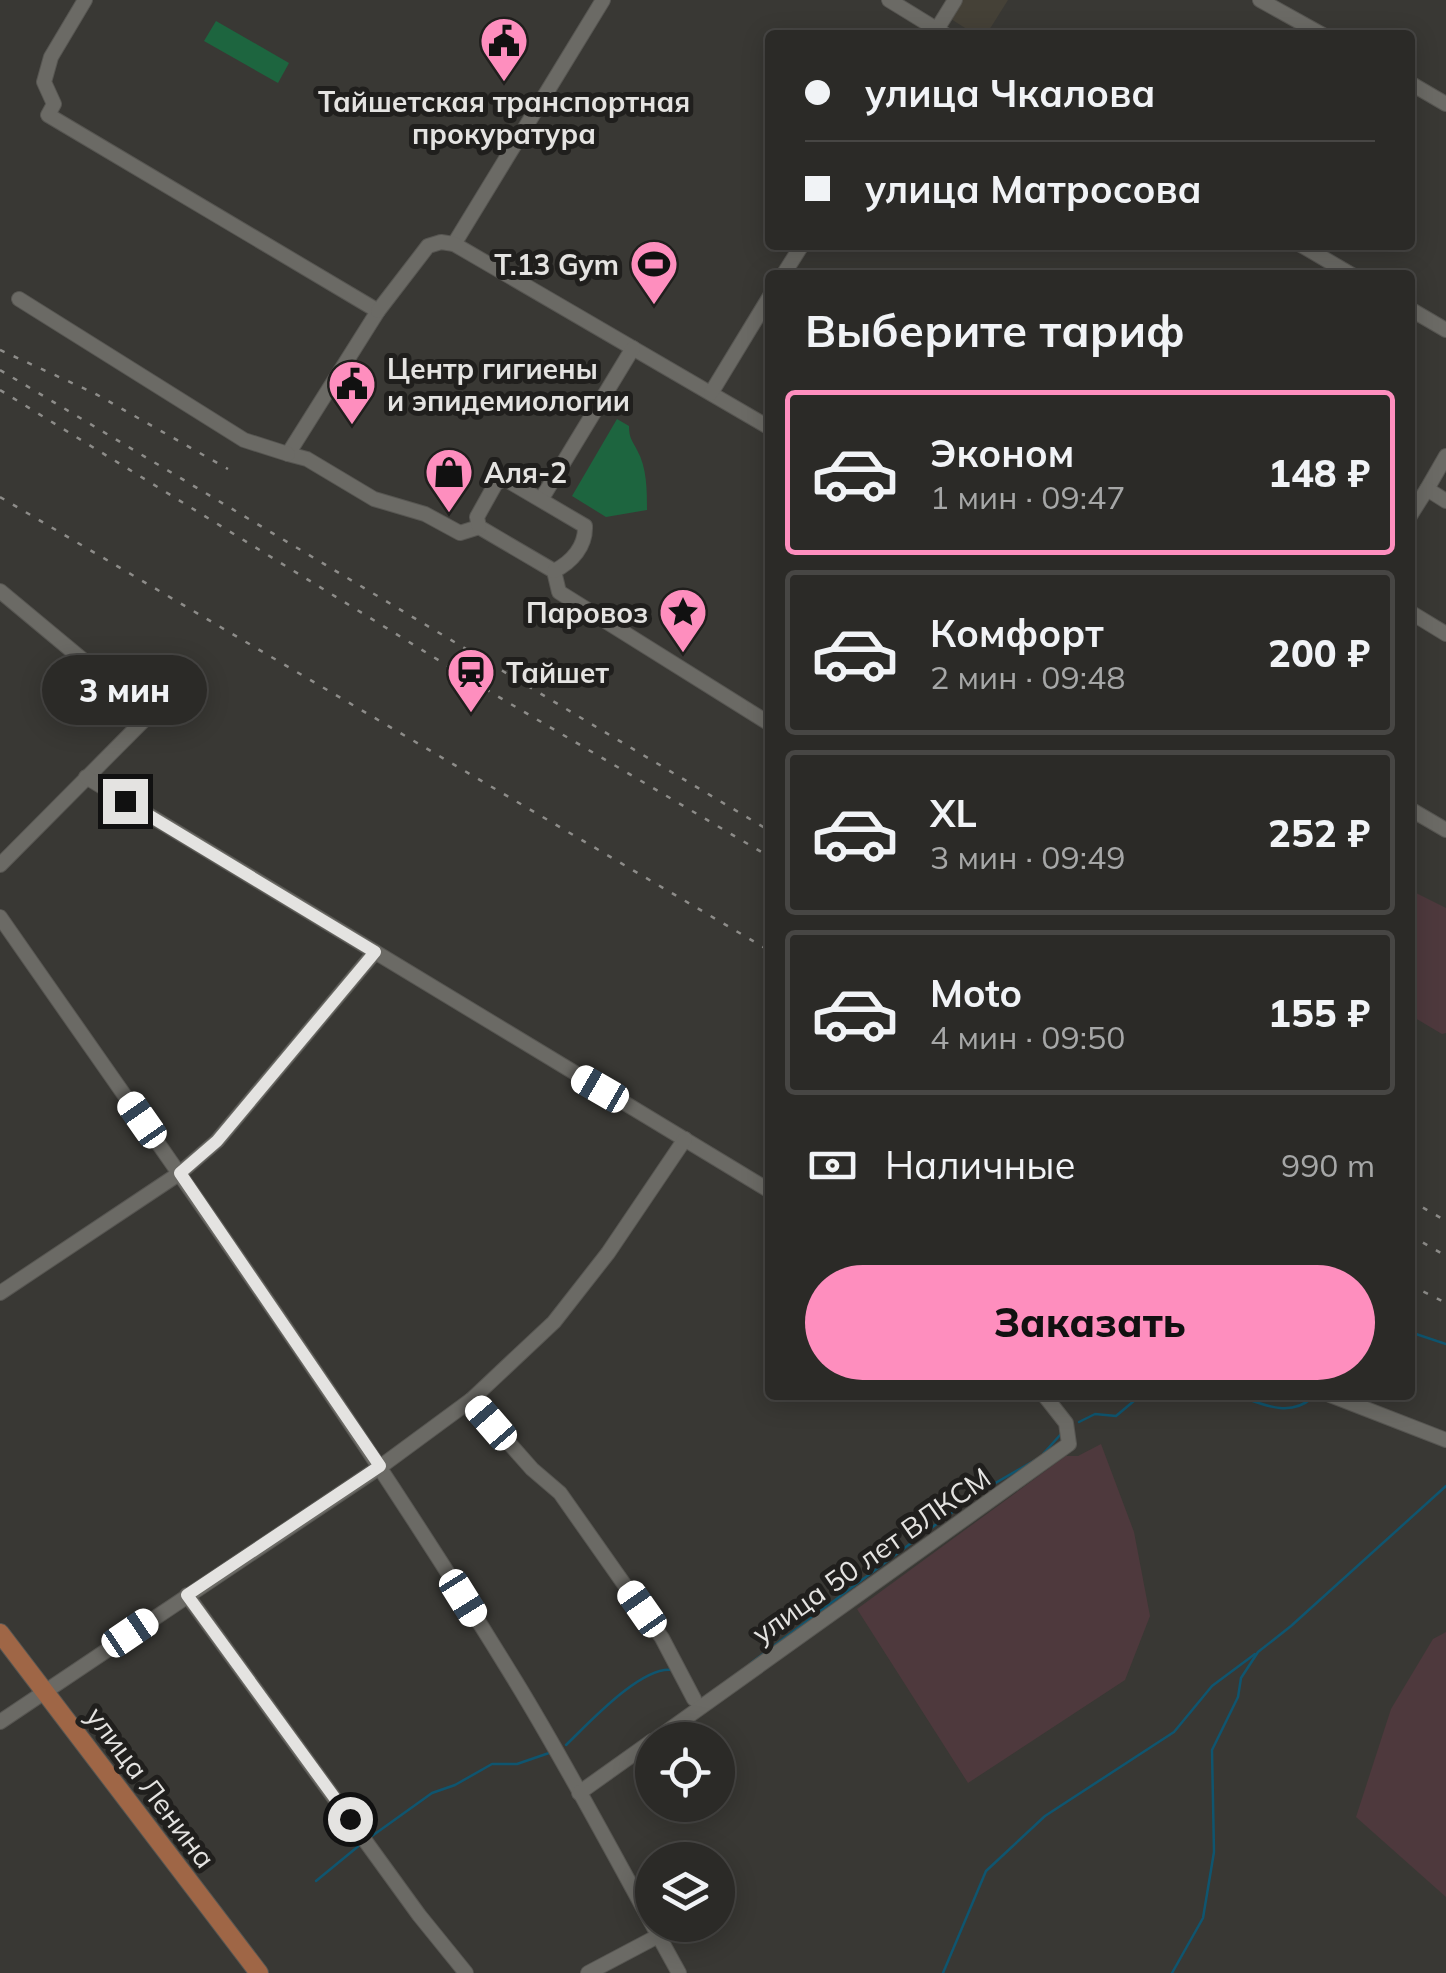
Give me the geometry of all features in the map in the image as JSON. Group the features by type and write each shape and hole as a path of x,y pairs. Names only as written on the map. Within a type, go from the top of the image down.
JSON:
{"main road":[{"name":"улица Ленина","path":"0,1633 259,1973"}],"street":[{"path":"85,0 51,57 44,82 54,104 48,115 378,311"},
{"path":"454,244 604,0"},
{"path":"889,0 934,30"},
{"path":"940,30 955,0"},
{"path":"1260,0 1314,30"},
{"path":"1415,87 1446,104"},
{"path":"288,454 378,311 428,246 441,242 454,244 765,425"},
{"path":"1310,250 1344,270"},
{"path":"19,299 244,440 308,459 374,500 425,514 460,533 480,527"},
{"path":"710,393 765,304"},
{"path":"1415,312 1446,330"},
{"path":"542,498 632,348"},
{"path":"1415,507 1446,456"},
{"path":"554,571 570,564 586,536 585,526 505,479 496,483 477,516 480,527 554,571 559,592 765,721"},
{"path":"1427,489 1446,501"},
{"path":"0,591 149,715 0,864"},
{"path":"1415,615 1446,634"},
{"path":"86,777 765,1189"},
{"path":"1415,812 1446,830"},
{"path":"3,927 180,1173 380,1466 518,1686 635,1895"},
{"path":"0,1293 180,1173 217,1141 375,952"},
{"path":"0,1722 380,1466 471,1400 554,1322 608,1253 685,1139"},
{"path":"471,1400 532,1469 560,1493 662,1638 694,1700"},
{"name":"улица 50 лет ВЛКСМ","path":"681,1722 1069,1444 1066,1424 1048,1400"},
{"path":"1343,1400 1446,1440"},
{"path":"187,1595 419,1915 466,1973"},
{"name":"улица 50 лет ВЛКСМ","path":"579,1794 635,1754"},
{"path":"588,1973 647,1942"},
{"path":"661,1942 679,1973"}],"shaded area":[{"path":"962,0 1008,0 989,30 968,30 951,19"},
{"path":"1415,892 1446,908 1446,1033 1415,1018"},
{"path":"1101,1444 1134,1532 1150,1616 1125,1680 968,1783 857,1609 1066,1456 1078,1456"},
{"path":"1446,1632 1446,1897 1356,1817 1391,1709 1433,1639"}],"green space":[{"path":"216,21 289,63 278,83 204,41"},
{"path":"617,419 629,426 643,464 647,510 606,517 572,496"}],"waterway":[{"path":"1415,1334 1446,1344"},
{"path":"1079,1422 1095,1414 1116,1416 1135,1400"},
{"path":"1250,1400 1285,1408 1309,1400"},
{"path":"1043,1454 1061,1434"},
{"path":"751,1663 978,1493 1037,1459"},
{"path":"1172,1973 1203,1918 1214,1852 1212,1750 1238,1697 1241,1678 1258,1652 1446,1486"},
{"path":"943,1973 986,1871 1045,1816 1174,1732 1212,1686 1255,1654"},
{"path":"566,1745 631,1686 659,1671 672,1670"},
{"path":"372,1836 432,1793 492,1764 517,1764 549,1753"},
{"path":"316,1881 361,1844"}],"railway":[{"path":"0,350 94,393 228,469"},
{"path":"0,370 765,828"},
{"path":"0,390 487,690 765,854"},
{"path":"0,497 765,948"},
{"path":"1415,1203 1446,1221"},
{"path":"1415,1238 1446,1256"},
{"path":"1415,1288 1446,1303"}],"place":[{"name":"Тайшетская транспортная прокуратура","path":"504,84"},
{"name":"T.13 Gym","path":"654,306"},
{"name":"Центр гигиены и эпидемиологии","path":"352,426"},
{"name":"Аля-2","path":"449,514"},
{"name":"Паровоз","path":"683,654"},
{"name":"Тайшет","path":"471,714"}],"route":[{"path":"125,801 375,952 217,1141 180,1173 380,1466 187,1595 350,1819"}]}
